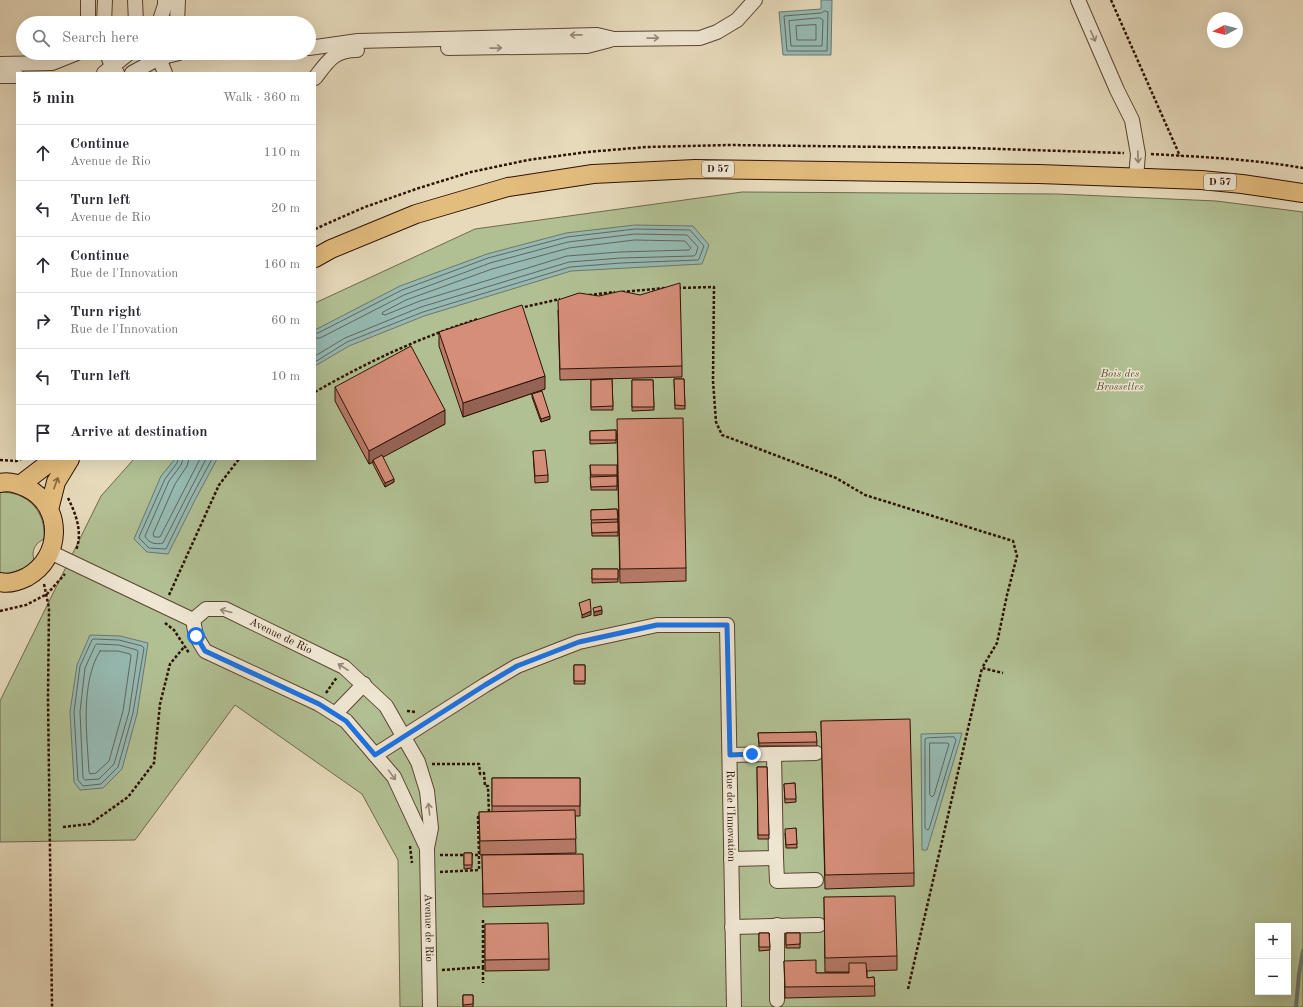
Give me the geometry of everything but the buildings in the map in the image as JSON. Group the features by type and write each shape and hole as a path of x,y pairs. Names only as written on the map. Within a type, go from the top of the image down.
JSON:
{"main road":[{"name":"D 57","path":"316,257 331,249 416,214 508,187 593,174 703,169 1023,174 1185,179 1242,184 1303,193"},
{"path":"6,483 52,460"},
{"path":"49,510 56,482 69,460"},
{"path":"1,584 20,580 35,572 47,560 54,544 54,526 49,510 42,499 32,490 6,483"}],"street":[{"path":"88,0 89,16"},
{"path":"104,16 105,0"},
{"path":"135,0 136,16"},
{"path":"161,16 165,5 164,0"},
{"path":"177,16 178,0"},
{"path":"316,77 330,57 348,50 587,46 614,39 700,38 717,32 737,20 755,0"},
{"path":"1078,0 1117,90 1132,120 1138,154 1136,178"},
{"path":"316,47 358,41 597,35 614,39"},
{"path":"0,64 52,63 60,60"},
{"path":"109,60 111,71"},
{"path":"111,71 122,60"},
{"path":"134,72 153,60"},
{"path":"161,60 165,72"},
{"path":"0,76 16,76"},
{"path":"50,552 193,620"},
{"name":"Avenue de Rio","path":"427,848 394,777 346,721 319,704 205,651 196,636 193,620 206,609 225,609 344,666 386,706 418,762 427,791 431,828 427,848 430,1007"},
{"name":"Rue de l'Innovation","path":"404,737 517,666 579,642 657,625 727,625 734,1007"},
{"path":"335,714 364,684"},
{"path":"375,755 404,737"},
{"path":"730,755 816,753"},
{"path":"774,754 777,881 816,880"},
{"path":"731,859 776,858"},
{"path":"776,925 777,1000"},
{"path":"732,927 819,925"}],"path":[{"path":"1111,0 1180,156"},
{"path":"675,288 714,287 713,381 716,422 722,435 836,478 865,495 1013,541 1017,556 997,643 982,668 908,988"},
{"path":"583,296 667,288"},
{"path":"516,309 561,299"},
{"path":"316,391 389,353 433,335 480,319"},
{"path":"0,460 18,460"},
{"path":"169,595 220,485 238,460"},
{"path":"66,494 78,521 79,542 74,554"},
{"path":"35,572 44,582 49,608 48,698 52,1007"},
{"path":"0,611 26,605 47,594 65,576 67,572"},
{"path":"161,620 174,630 189,653"},
{"path":"63,827 90,824 128,796 154,763 160,704 170,664 184,647"},
{"path":"319,704 344,666"},
{"path":"982,668 1003,673"},
{"path":"430,764 479,764 480,774 484,773 485,786 488,786 489,816 478,817 479,870 440,872"},
{"path":"410,845 413,866"},
{"path":"440,855 479,855"},
{"path":"483,920 483,983"},
{"path":"441,970 483,967"}],"green space":[{"name":"Bois des Brossettes","path":"742,192 1058,194 1216,201 1303,212 1303,1007 400,1007 398,860 362,794 235,705 135,840 0,842 0,701 101,496 133,460 316,460 316,303 475,229"},
{"path":"0,492 19,495 27,499 33,505 42,520 44,539 38,543 33,550 34,560 18,570 0,574"}],"water":[{"path":"821,0 832,0 831,55 783,55 779,12 821,9"},
{"path":"635,225 693,226 709,245 702,264 571,271 424,316 349,346 316,365 316,329 400,286 487,254 566,233"},
{"path":"174,460 216,460 168,554 147,552 134,539 161,476"},
{"path":"90,635 120,636 148,643 137,714 122,769 103,788 80,790 74,782 70,712 77,665"},
{"path":"962,733 927,850 922,850 921,734"}],"waterway":[{"path":"1296,1007 1303,951"}],"route":[{"path":"196,636 205,651 319,704 346,721 375,755 517,666 579,642 657,625 727,625 730,755 752,754"}]}
